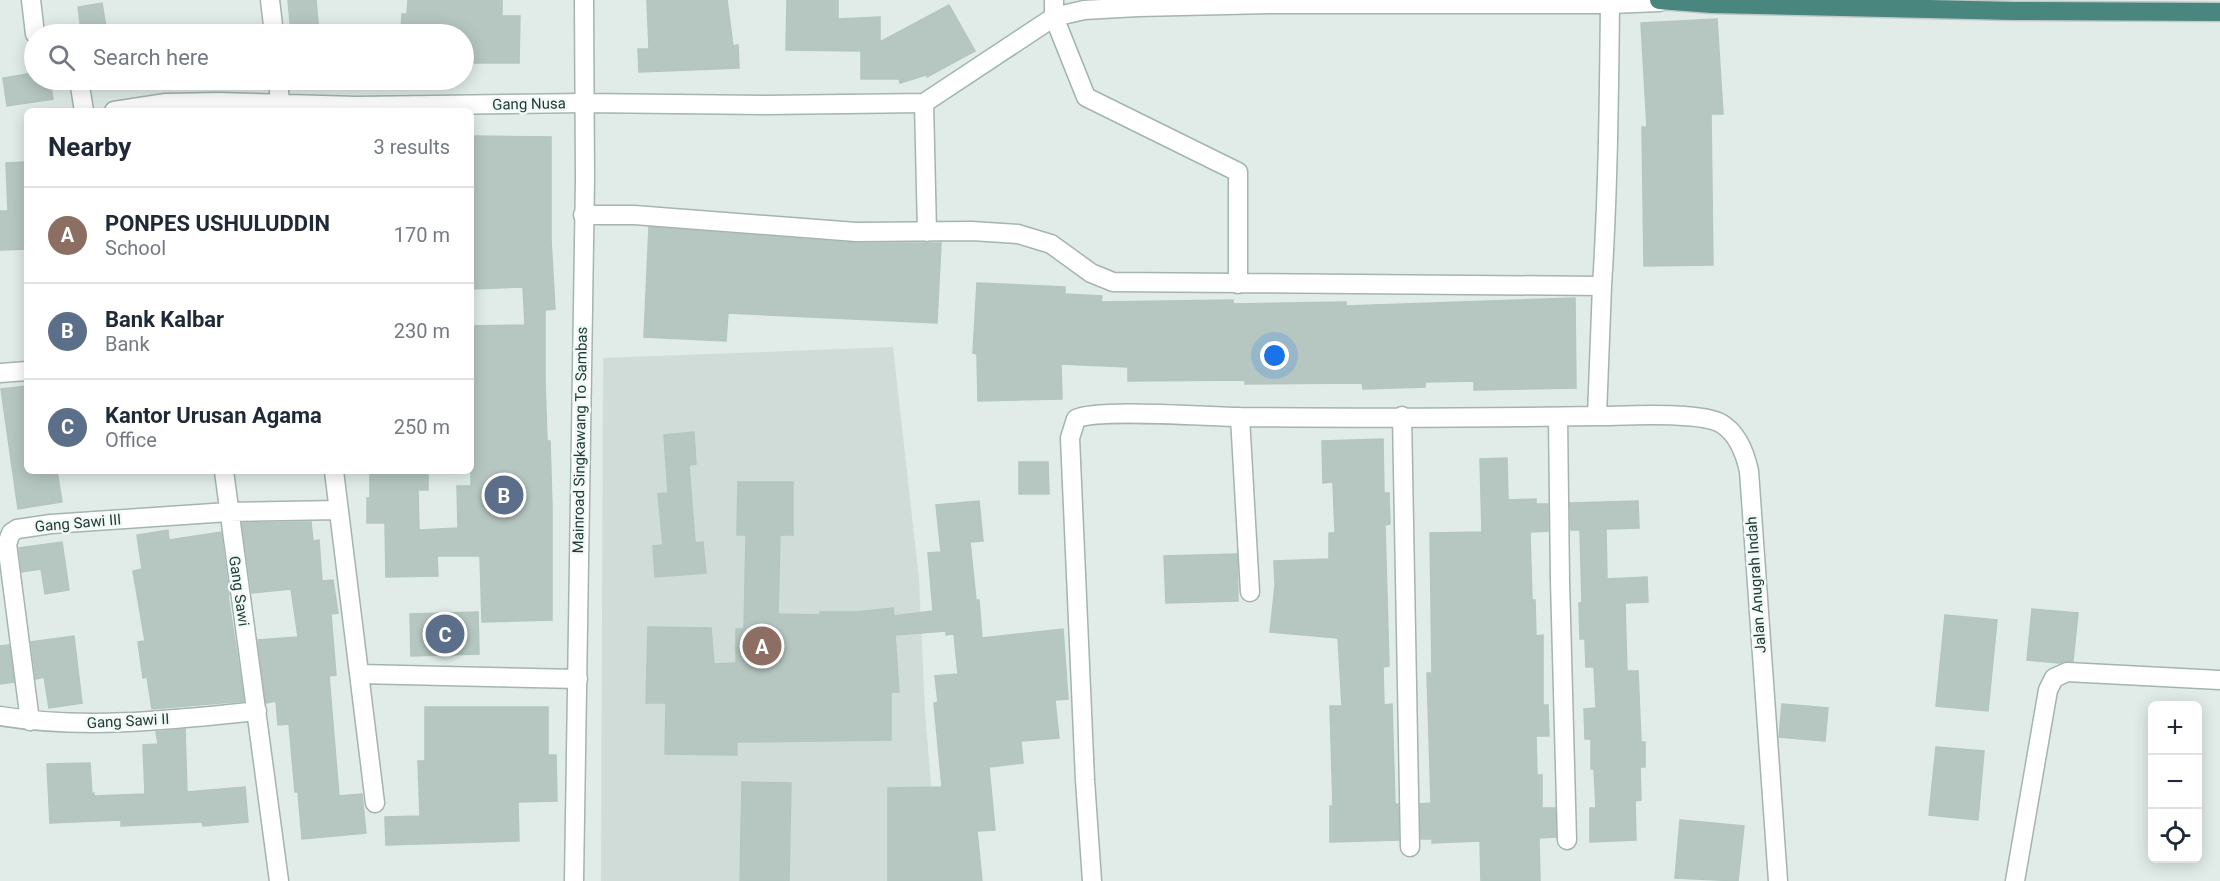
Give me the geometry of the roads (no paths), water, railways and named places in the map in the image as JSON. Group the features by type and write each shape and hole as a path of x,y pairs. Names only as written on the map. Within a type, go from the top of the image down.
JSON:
{"highway":[{"path":"1660,1 2014,11 2220,12"}],"street":[{"path":"31,0 34,24"},
{"path":"270,0 273,24"},
{"name":"Mainroad Singkawang To Sambas","path":"574,881 584,0"},
{"path":"927,232 924,103 1054,9 1270,4 1610,4 1660,1"},
{"path":"1597,416 1609,161 1610,4"},
{"path":"1054,9 1086,98 1238,172 1238,284"},
{"path":"81,90 84,108"},
{"path":"282,90 289,106"},
{"name":"Gang Nusa","path":"134,108 166,103 289,106 924,103"},
{"path":"583,215 634,215 856,232 972,231 1018,234 1051,244 1091,273 1113,282 1602,286"},
{"path":"0,373 24,371"},
{"name":"Jalan Anugrah Indah","path":"1092,881 1085,780 1070,438 1076,419 1089,415 1558,417 1661,415 1712,419 1720,422 1731,430 1745,454 1749,471 1778,881"},
{"path":"1402,416 1410,847"},
{"path":"1240,417 1250,592"},
{"path":"1558,417 1567,840"},
{"name":"Gang Sawi","path":"224,474 279,881"},
{"path":"334,474 375,803"},
{"path":"228,512 338,510"},
{"name":"Gang Sawi III","path":"30,721 7,544 10,533 17,529 51,524 228,512"},
{"path":"2015,881 2048,690 2054,678 2067,672 2220,680"},
{"path":"359,674 578,679"},
{"name":"Gang Sawi II","path":"0,716 30,721 106,724 257,711"}],"place":[{"name":"Bank Kalbar","path":"504,495"},
{"name":"Kantor Urusan Agama","path":"445,634"},
{"name":"PONPES USHULUDDIN","path":"762,646"}]}
